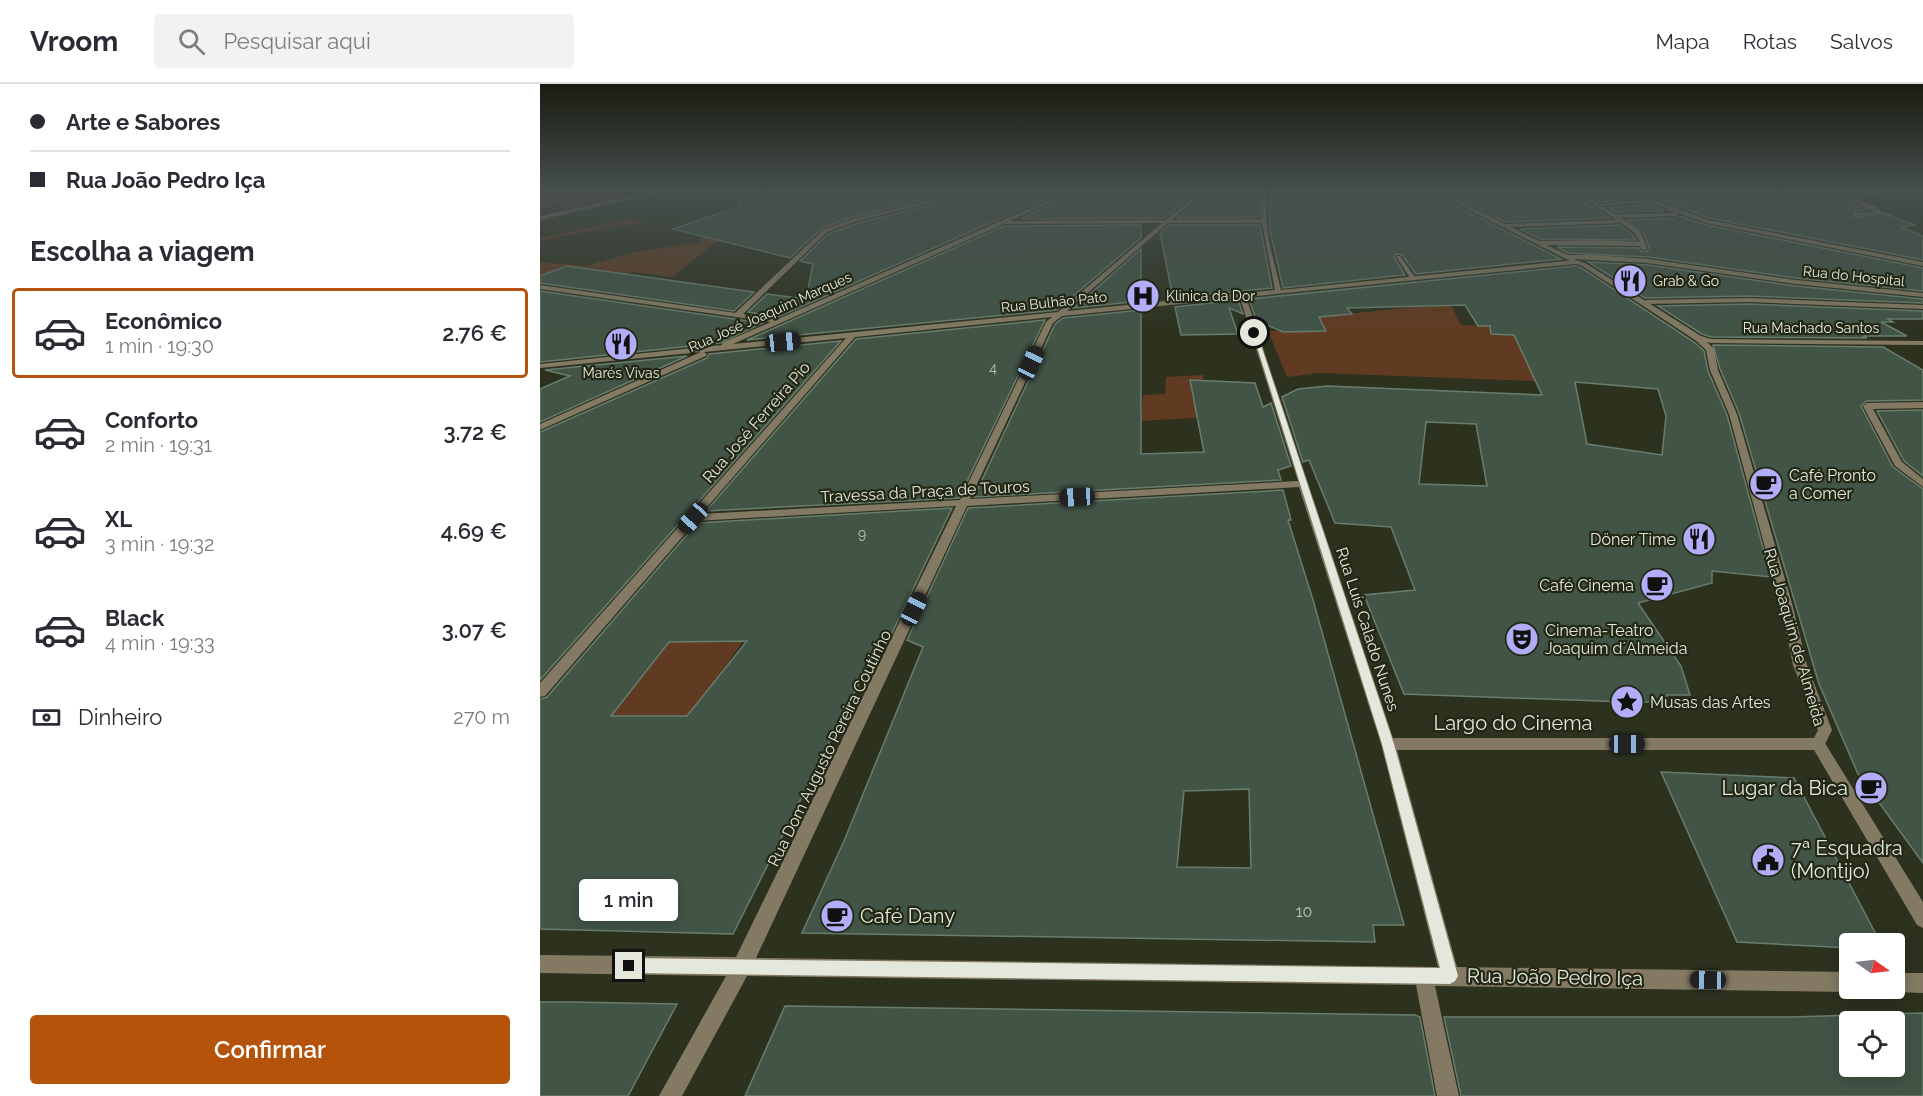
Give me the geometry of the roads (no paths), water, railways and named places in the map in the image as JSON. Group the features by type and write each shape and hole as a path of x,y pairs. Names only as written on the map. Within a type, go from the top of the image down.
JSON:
{"street":[{"path":"737,315 819,237"},
{"name":"Rua José Joaquim Marques","path":"540,428 967,237"},
{"path":"1056,315 1149,237"},
{"path":"1269,237 1278,291"},
{"path":"1524,237 1583,264 1646,302 1698,338"},
{"path":"1641,237 1649,261"},
{"path":"1782,237 1923,264"},
{"path":"1536,243 1642,244"},
{"name":"Rua do Hospital","path":"1572,260 1598,256 1678,263 1779,281 1923,295"},
{"path":"1398,257 1413,277"},
{"name":"Rua Bulhão Pato","path":"540,366 1056,315 1572,260"},
{"path":"540,286 779,321"},
{"path":"756,286 764,291"},
{"name":"Rua Luís Calado Nunes","path":"1242,295 1388,744 1450,976"},
{"path":"1646,302 1749,300 1923,307"},
{"name":"Rua Dom Augusto Pereira Coutinho","path":"670,1096 741,968 1050,322 1056,315"},
{"name":"Rua José Ferreira Pio","path":"540,692 852,335"},
{"name":"Rua Machado Santos","path":"1698,338 1714,342 1791,340 1923,343"},
{"name":"Rua Joaquim de Almeida","path":"1698,338 1710,349 1714,370 1733,414 1800,665 1825,730 1818,744 1923,919"},
{"path":"540,372 556,365"},
{"path":"1923,405 1867,406 1898,464 1923,484"},
{"name":"Travessa da Praça de Touros","path":"693,518 1303,484"},
{"name":"Largo do Cinema","path":"1388,744 1818,744"},
{"name":"Rua João Pedro Iça","path":"540,964 1839,981"},
{"path":"1424,976 1448,1096"},
{"path":"1905,982 1923,982"}],"place":[{"name":"Grab & Go","path":"1630,281"},
{"name":"Klinica da Dor","path":"1143,296"},
{"name":"Marés Vivas","path":"621,344"},
{"name":"Café Pronto a Comer","path":"1766,484"},
{"name":"Döner Time","path":"1699,539"},
{"name":"Café Cinema","path":"1657,585"},
{"name":"Cinema-Teatro Joaquim d´Almeida","path":"1522,639"},
{"name":"Musas das Artes","path":"1627,702"},
{"name":"Lugar da Bica","path":"1871,788"},
{"name":"7ª Esquadra (Montijo)","path":"1768,860"},
{"name":"Café Dany","path":"837,916"}]}
